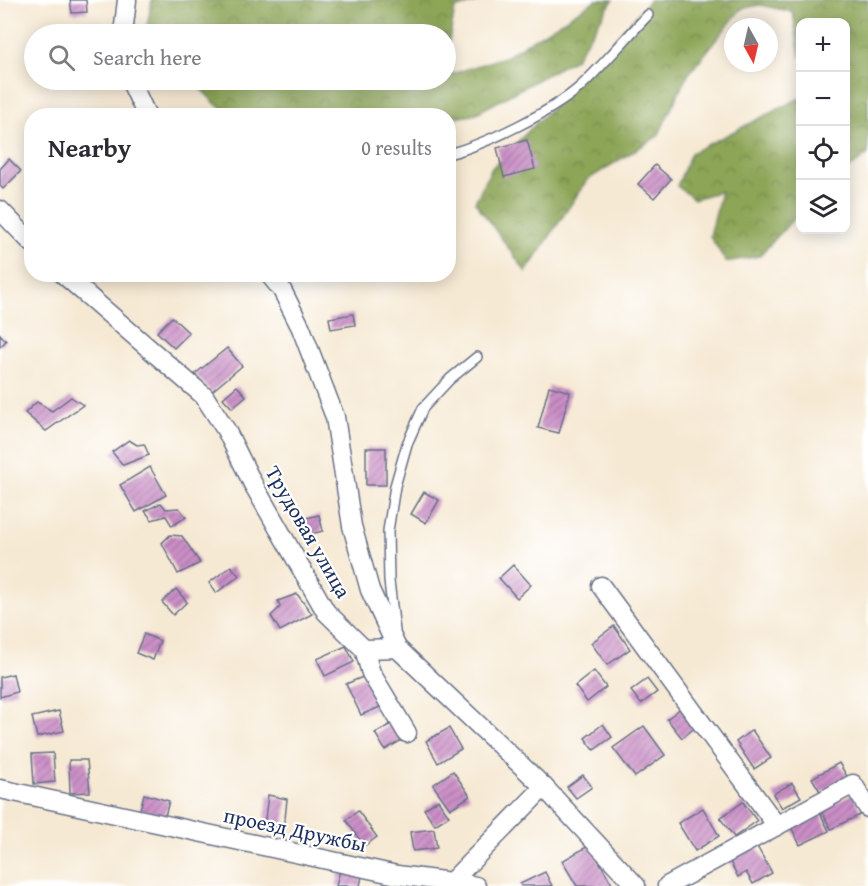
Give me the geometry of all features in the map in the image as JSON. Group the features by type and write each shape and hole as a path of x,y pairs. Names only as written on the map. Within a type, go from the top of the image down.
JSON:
{"street":[{"path":"124,24 127,0"},
{"path":"135,90 143,108"},
{"path":"0,210 24,235"},
{"name":"Трудовая улица","path":"72,282 204,396 226,430 253,484 326,612 364,649"},
{"path":"276,282 282,290 301,328 335,417 352,526 370,590 397,648 544,788 636,886"},
{"path":"600,586 777,826"},
{"path":"397,648 364,649 370,674 407,733"},
{"path":"667,886 853,784 868,808"},
{"path":"451,882 544,788"},
{"name":"проезд Дружбы","path":"0,789 386,872 476,886"}],"lane":[{"path":"456,152 475,147 532,117 579,87 648,15"},
{"path":"397,648 389,581 388,531 395,486 407,444 423,408 450,379 477,357"}],"green space":[{"path":"152,0 485,0 455,9 452,24 148,24"},
{"path":"596,0 613,0 575,59 473,115 456,118 456,108 223,108 202,90 456,90 456,73 507,56"},
{"path":"650,0 868,0 868,154 850,168 850,18 796,18 796,32 793,12 760,5 741,9 734,18 724,18 724,30 687,76 658,136 587,180 526,272 475,202 492,168 562,97"},
{"path":"796,100 796,216 759,256 726,262 710,236 721,191 694,199 677,186 691,153"}],"building":[{"path":"70,0 86,0 87,12 72,13"},
{"path":"527,140 535,169 504,177 497,148"},
{"path":"9,159 21,171 3,189 0,186 0,169"},
{"path":"655,165 671,179 654,198 638,184"},
{"path":"353,314 355,325 331,329 329,318"},
{"path":"172,317 189,333 174,348 157,332"},
{"path":"0,334 6,341 0,347"},
{"path":"227,348 242,366 211,392 195,374"},
{"path":"237,386 246,396 232,408 223,398"},
{"path":"549,386 570,392 559,433 538,428"},
{"path":"71,397 83,405 46,431 25,413 37,402 52,411"},
{"path":"129,440 137,445 144,444 149,455 123,465 112,452"},
{"path":"366,448 386,448 386,485 366,485"},
{"path":"150,467 166,495 136,512 120,485"},
{"path":"424,492 439,500 426,523 411,514"},
{"path":"161,503 166,509 179,508 186,517 172,526 166,516 152,520 145,511"},
{"path":"319,515 323,531 306,535 302,519"},
{"path":"170,535 182,536 200,563 178,574 162,543"},
{"path":"513,565 531,585 517,598 499,578"},
{"path":"231,566 239,576 216,593 209,583"},
{"path":"176,589 187,602 173,615 162,602"},
{"path":"297,594 312,614 280,631 271,616 280,607 278,601"},
{"path":"614,626 630,649 607,665 591,643"},
{"path":"144,634 160,641 153,660 136,653"},
{"path":"346,646 354,662 325,676 317,659"},
{"path":"594,671 606,687 587,702 575,686"},
{"path":"13,674 17,692 0,697 0,677"},
{"path":"365,676 380,707 361,715 346,684"},
{"path":"647,679 657,692 641,704 631,691"},
{"path":"682,707 697,726 682,738 667,719"},
{"path":"59,711 64,731 37,737 32,717"},
{"path":"393,723 402,740 385,750 375,733"},
{"path":"603,724 612,737 594,750 585,738"},
{"path":"644,726 665,755 635,777 613,748"},
{"path":"449,728 461,749 438,763 426,741"},
{"path":"752,730 771,758 754,769 736,742"},
{"path":"53,753 55,782 34,784 32,754"},
{"path":"69,760 87,760 90,792 70,793"},
{"path":"839,763 848,778 821,793 812,778"},
{"path":"453,771 470,796 450,809 433,785"},
{"path":"583,775 592,787 576,798 567,787"},
{"path":"792,783 801,797 782,808 773,794"},
{"path":"144,794 169,801 165,816 140,810"},
{"path":"853,794 862,814 831,829 821,810"},
{"path":"268,795 287,799 284,829 264,826"},
{"path":"438,800 449,816 435,825 424,809"},
{"path":"743,802 757,821 734,837 720,818"},
{"path":"703,808 719,836 695,851 678,823"},
{"path":"358,811 377,837 364,846 346,820"},
{"path":"819,811 829,831 800,845 790,825"},
{"path":"434,829 437,848 413,851 410,832"},
{"path":"755,843 772,873 753,884 746,872 738,877 728,858"},
{"path":"590,845 613,886 577,886 562,861"},
{"path":"340,870 362,876 360,886 336,886"},
{"path":"545,872 552,886 521,886 520,884"}]}
